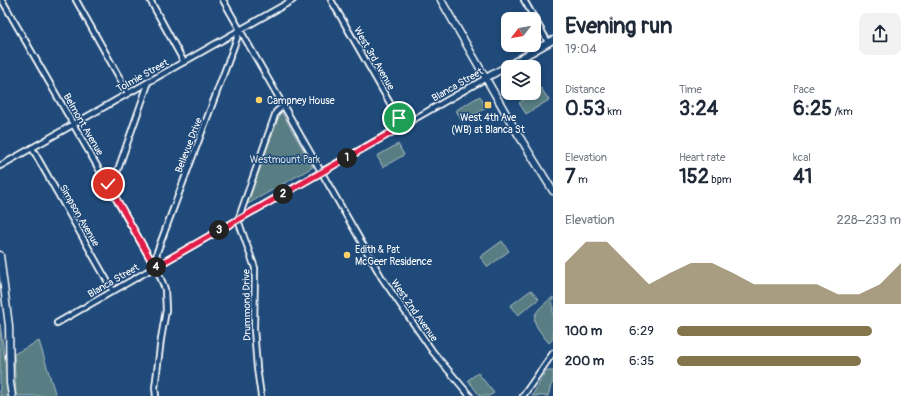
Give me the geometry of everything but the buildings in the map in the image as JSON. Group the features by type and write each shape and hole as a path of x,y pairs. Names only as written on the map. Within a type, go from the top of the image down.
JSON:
{"main road":[{"path":"441,0 553,191"},
{"name":"Blanca Street","path":"486,78 550,41"},
{"path":"0,255 9,326 10,383 12,396"}],"street":[{"name":"Belmont Avenue","path":"2,0 155,267 165,290 166,310 155,388 156,396"},
{"path":"76,0 128,93"},
{"path":"150,0 184,62"},
{"name":"West 2nd Avenue","path":"223,0 359,240 388,287 433,352 470,396"},
{"name":"Tolmie Street","path":"0,166 293,0"},
{"name":"West 3rd Avenue","path":"331,0 403,126"},
{"path":"524,0 550,41"},
{"name":"Bellevue Drive","path":"155,267 157,252 225,74 240,30"},
{"name":"Blanca Street","path":"57,323 486,78"},
{"path":"108,184 115,178 147,87 147,83"},
{"path":"238,220 276,112 283,106"},
{"name":"Simpson Avenue","path":"32,148 113,291"},
{"name":"Drummond Drive","path":"238,220 255,268 254,329 261,396"},
{"path":"523,396 553,353"}],"green space":[{"path":"541,88 549,100 526,114 519,103 523,100 541,100"},
{"path":"480,96 486,108 462,122 456,110"},
{"name":"Westmount Park","path":"281,111 313,167 246,205"},
{"path":"398,144 404,155 383,167 377,156"},
{"path":"502,241 509,251 488,267 480,257"},
{"path":"531,290 539,299 518,315 510,306"},
{"path":"553,297 553,339 549,343 538,329 534,318 539,309"},
{"path":"0,324 10,396 0,396"},
{"path":"39,341 56,396 16,396 14,354"},
{"path":"546,371 553,371 553,383 548,396 532,396"},
{"path":"478,373 494,393 489,396 480,396 468,380"}],"place":[{"name":"Campney House","path":"259,100"},
{"name":"West 4th Ave (WB) at Blanca St","path":"488,105"},
{"name":"Edith & Pat McGeer Residence","path":"347,255"}],"route":[{"path":"108,184 155,267 403,126 399,118"}]}
